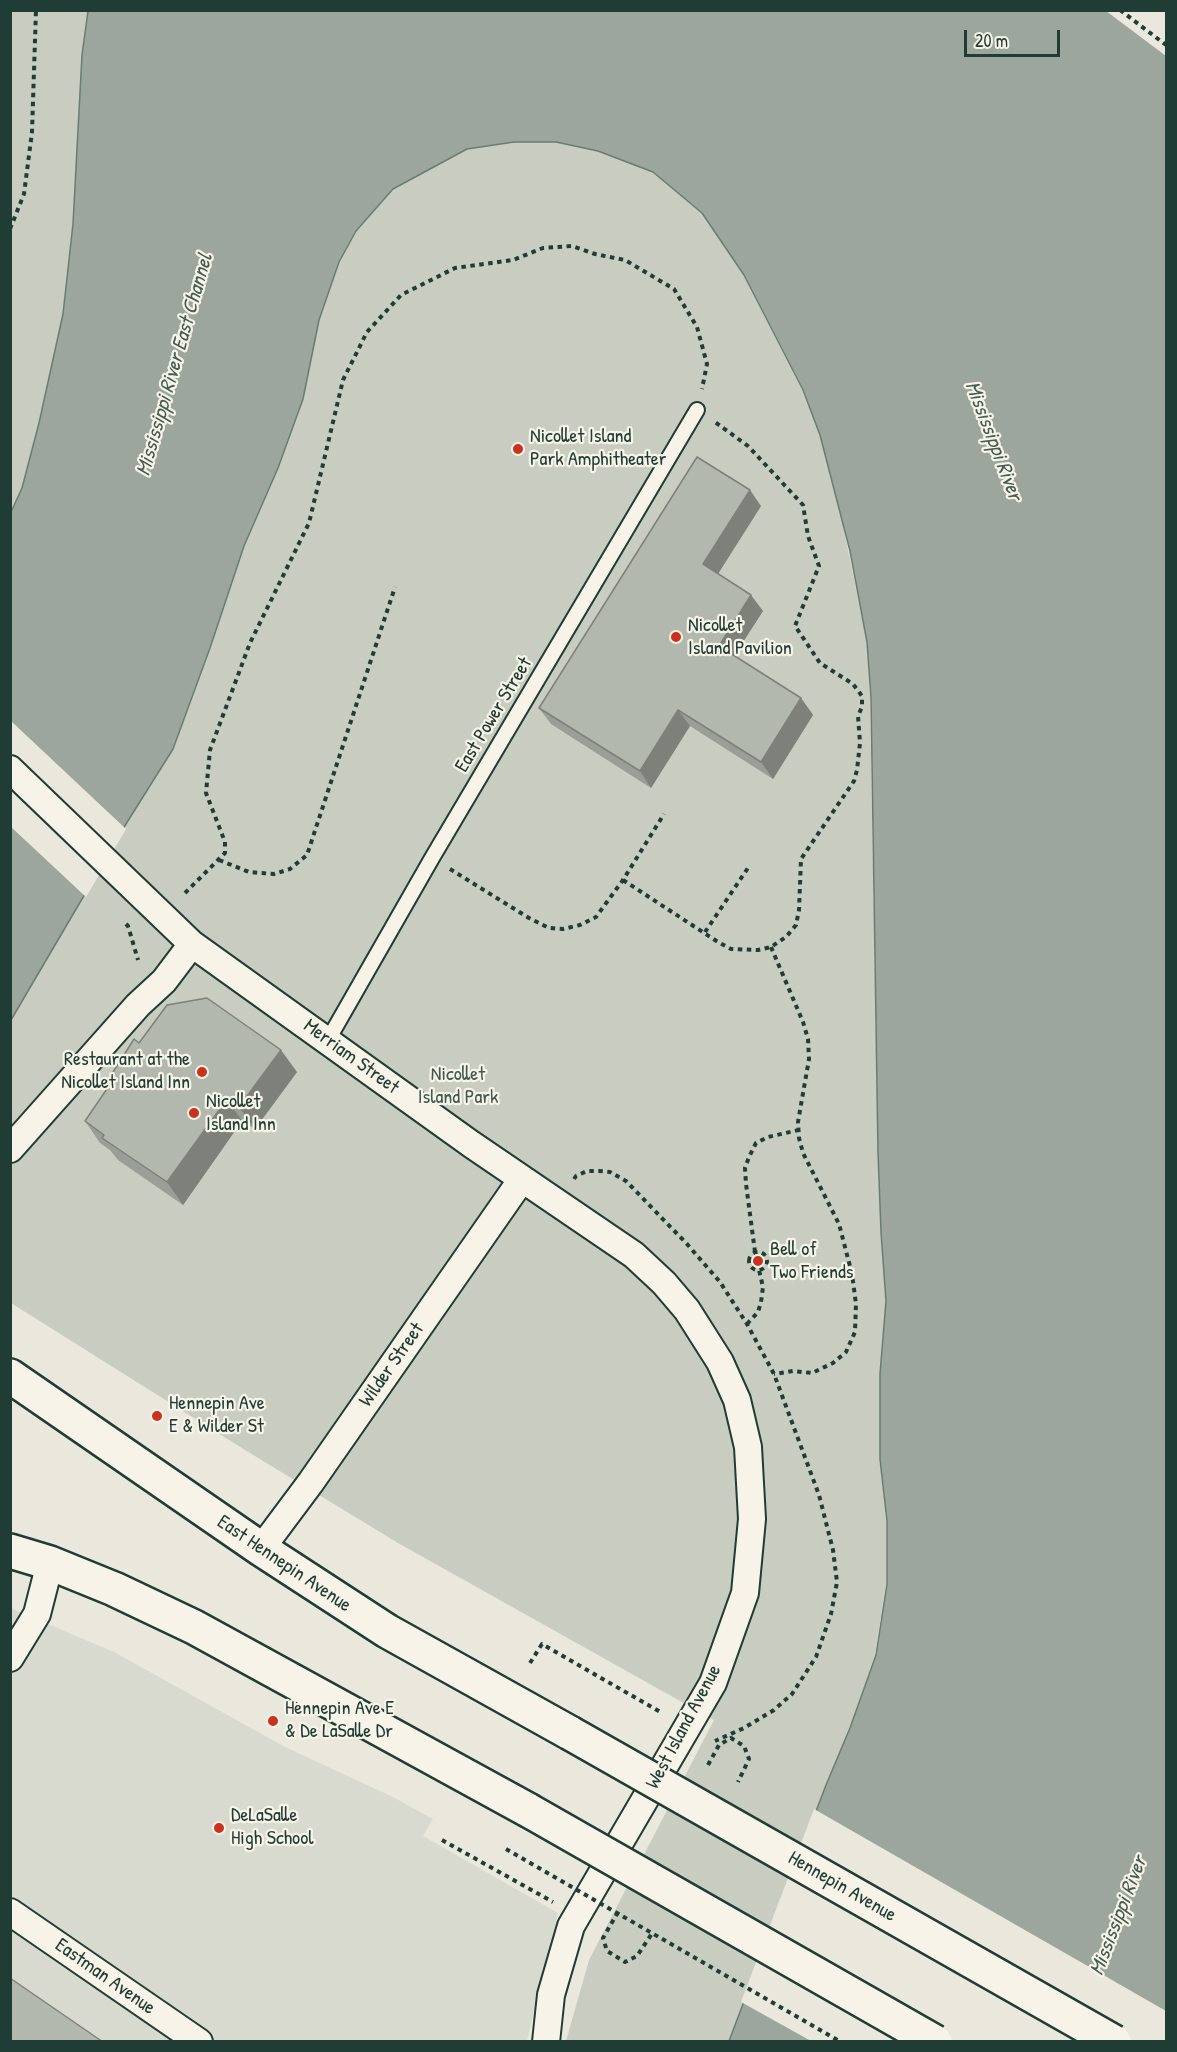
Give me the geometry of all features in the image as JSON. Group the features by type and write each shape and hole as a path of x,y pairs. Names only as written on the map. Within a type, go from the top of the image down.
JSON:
{"main road":[{"name":"East Hennepin Avenue","path":"10,1376 261,1549 387,1631 570,1733"},
{"path":"10,1551 50,1563 114,1589 194,1627 528,1810 935,2042"},
{"name":"Hennepin Avenue","path":"570,1733 1114,2042"}],"street":[{"name":"Merriam Street","path":"10,769 192,944 471,1144 634,1255 664,1282 687,1310 720,1362"},
{"path":"10,1149 138,1005 164,981 192,944"},
{"name":"Wilder Street","path":"261,1549 306,1489 522,1179"},
{"name":"West Island Avenue","path":"546,2042 551,1995 571,1926 713,1683 745,1593 752,1519 748,1447 737,1400 720,1362"},
{"path":"10,1658 37,1614 50,1563"},
{"name":"Eastman Avenue","path":"10,1912 199,2042"}],"lane":[{"name":"East Power Street","path":"328,1040 432,858 697,410"}],"path":[{"path":"10,229 24,194 32,132 36,10"},
{"path":"1120,10 1167,45"},
{"path":"185,893 225,853 225,842 206,793 210,750 250,643 309,523 343,380 368,332 401,295 455,268 513,260 543,248 572,246 595,254 625,260 674,289 698,327 707,364 697,410 748,446 803,505 808,536 819,566 795,626 820,663 853,684 862,696 862,707 858,716 860,743 854,781 801,859 799,910 796,925 786,937 771,947 758,950 731,949 623,880"},
{"path":"219,860 249,872 274,874 290,869 306,855 395,587"},
{"path":"432,858 529,918 549,928 563,929 580,925 596,917 623,880 664,814"},
{"path":"705,933 748,868"},
{"path":"121,919 128,926 138,960"},
{"path":"771,947 804,1022 808,1039 809,1059 798,1122 799,1138 839,1224 856,1304 855,1332 846,1352 833,1363 812,1373 793,1371 774,1374"},
{"path":"756,1252 745,1168 756,1143 768,1137 799,1130"},
{"path":"756,1252 760,1252 767,1258 765,1268 759,1270 751,1268 748,1262 750,1256 756,1252"},
{"path":"747,1324 758,1312 761,1302 763,1287 759,1270"},
{"path":"530,1663 542,1644 663,1713"},
{"path":"708,1765 719,1744 731,1738 744,1746 749,1759 738,1782"},
{"path":"442,1840 557,1904"},
{"path":"506,1849 842,2042"},
{"path":"618,1912 603,1938 607,1951 624,1962 637,1956 652,1932"}],"shaded area":[{"name":"DeLaSalle High School","path":"10,1608 114,1652 285,1747 393,1797 433,1819 423,1836 558,1913 527,2041 11,2041"}],"green space":[{"path":"11,11 88,11 82,55 73,224 63,314 22,488 11,512"},
{"name":"Nicollet Island Park","path":"514,142 555,142 598,151 653,172 702,212 744,276 802,390 820,434 838,501 867,642 878,1152 886,1301 880,1375 880,1459 886,1520 886,1584 875,1655 850,1728 826,1785 729,2041 566,2041 589,1960 714,1720 398,1543 11,1303 11,1020 319,320 338,262 356,231 393,190 466,149"}],"water":[{"path":"88,11 1166,11 1166,2041 729,2041 876,1655 887,1584 887,1521 880,1459 880,1374 886,1301 878,1152 871,698 867,642 850,551 820,435 803,390 744,275 702,213 653,172 598,151 556,142 514,142 467,149 393,189 356,231 339,262 319,320 303,399 278,468 244,546 173,749 126,824 11,1020 11,512 22,488 63,314 73,224 82,55"}],"pier":[{"path":"1106,11 1166,11 1166,56"},
{"path":"11,721 126,829 86,897 10,826"},
{"path":"814,1809 1166,2011 1166,2041 811,2041 741,2002"}],"building":[{"name":"Nicollet Island Pavilion","path":"697,457 750,490 703,564 751,595 719,646 801,698 761,762 678,710 640,771 539,708"},
{"name":"Nicollet Island Inn","path":"207,998 281,1050 239,1107 227,1099 167,1182 102,1138 104,1135 85,1121 111,1083 108,1080 134,1039 139,1043 167,1005"},
{"path":"10,1978 103,2042 10,2042"}],"place":[{"name":"Nicollet Island Park Amphitheater","path":"518,449"},
{"name":"Nicollet Island Pavilion","path":"676,637"},
{"name":"Restaurant at the Nicollet Island Inn","path":"202,1072"},
{"name":"Nicollet Island Inn","path":"194,1113"},
{"name":"Bell of Two Friends","path":"758,1261"},
{"name":"Hennepin Ave E & Wilder St","path":"157,1416"},
{"name":"Hennepin Ave E & De LaSalle Dr","path":"273,1721"},
{"name":"DeLaSalle High School","path":"219,1828"}],"water label":[{"name":"Mississippi River East Channel","path":"175,365"},
{"name":"Mississippi River","path":"993,441"},
{"name":"Mississippi River","path":"1119,1916"}]}
